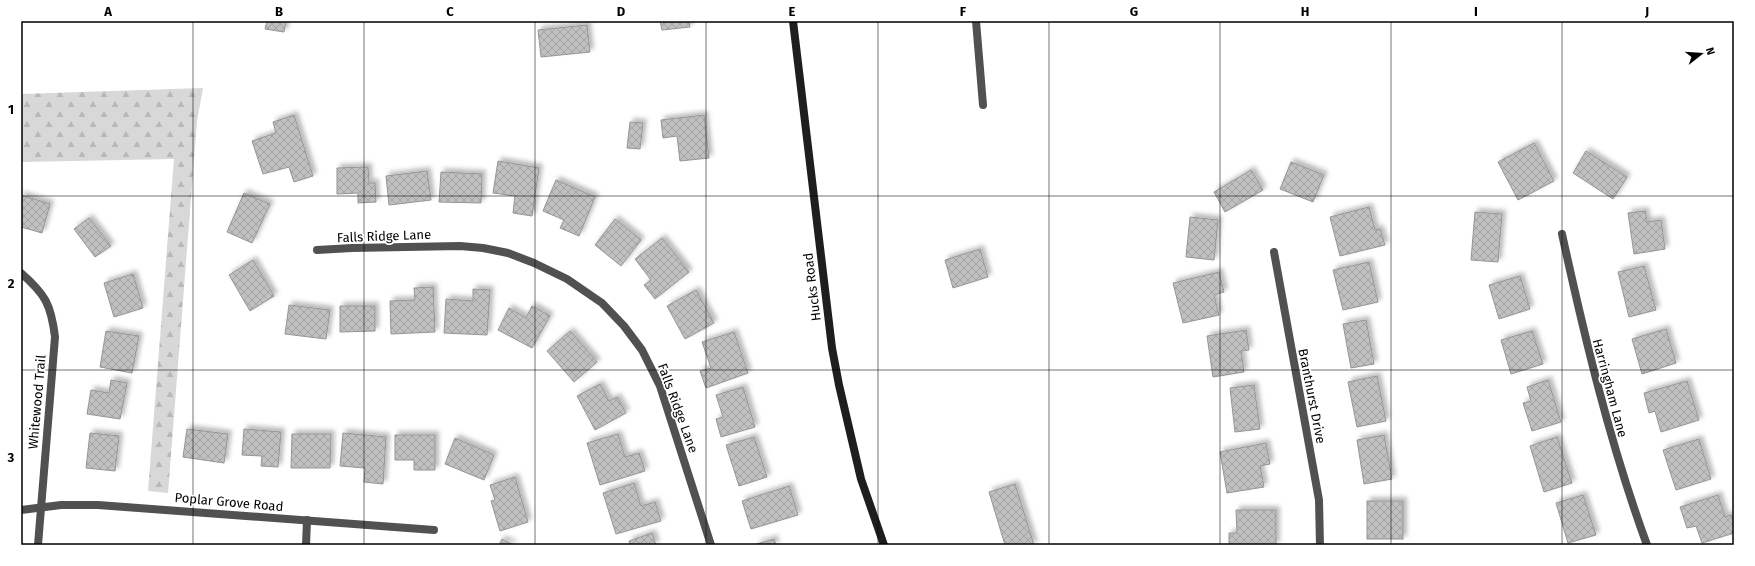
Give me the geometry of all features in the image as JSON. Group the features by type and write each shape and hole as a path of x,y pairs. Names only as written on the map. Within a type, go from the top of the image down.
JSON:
{"main road":[{"name":"Hucks Road","path":"793,21 832,348 861,479 884,545"}],"street":[{"path":"976,21 983,105"},
{"name":"Harringham Lane","path":"1562,234 1597,387 1615,450 1647,545"},
{"name":"Falls Ridge Lane","path":"316,250 460,246 483,248 508,253 534,263 567,279 602,303 624,326 642,350 660,386 711,545"},
{"name":"Branthurst Drive","path":"1274,252 1319,500 1320,545"},
{"name":"Whitewood Trail","path":"21,273 45,298 52,316 55,337 38,545"},
{"name":"Poplar Grove Road","path":"21,510 40,507 98,505 434,530"},
{"path":"306,545 308,520"}],"green space":[{"path":"203,88 197,121 168,493 148,491 174,159 21,162 21,94"}],"building":[{"path":"267,21 286,21 284,32 265,29"},
{"path":"660,21 689,21 690,27 662,30"},
{"path":"587,25 590,52 541,57 538,30"},
{"path":"294,115 313,176 294,182 289,167 263,174 252,141 276,133 273,122"},
{"path":"704,115 709,158 680,161 677,136 663,138 661,120"},
{"path":"630,122 643,123 640,149 627,148"},
{"path":"1534,143 1554,181 1518,200 1498,162"},
{"path":"1586,151 1627,177 1613,199 1573,173"},
{"path":"498,161 539,168 532,216 513,213 515,196 493,193"},
{"path":"1291,162 1324,175 1313,202 1280,189"},
{"path":"368,167 369,183 375,183 376,202 358,203 358,193 337,194 337,168"},
{"path":"1251,170 1263,190 1225,212 1214,192"},
{"path":"427,171 431,200 389,205 386,176"},
{"path":"441,172 482,174 481,203 439,202"},
{"path":"556,180 595,197 579,236 560,228 564,220 543,211"},
{"path":"244,193 270,204 252,243 227,232"},
{"path":"21,195 50,204 42,233 21,227"},
{"path":"1369,207 1375,230 1380,229 1385,245 1340,256 1330,217"},
{"path":"1645,211 1647,222 1661,220 1665,249 1634,254 1628,213"},
{"path":"1475,212 1502,214 1498,262 1471,260"},
{"path":"1190,217 1218,220 1214,260 1186,257"},
{"path":"89,218 111,246 95,257 74,229"},
{"path":"615,219 641,240 621,266 595,245"},
{"path":"662,238 689,272 655,299 644,285 651,280 635,259"},
{"path":"980,249 988,277 953,288 945,260"},
{"path":"253,260 274,296 250,311 229,275"},
{"path":"1369,262 1378,302 1343,310 1333,270"},
{"path":"1644,266 1656,310 1629,317 1618,272"},
{"path":"1219,272 1224,292 1214,295 1219,315 1183,323 1173,283"},
{"path":"133,274 143,308 114,317 104,283"},
{"path":"1520,276 1530,309 1499,319 1489,285"},
{"path":"433,287 435,332 391,334 390,301 415,300 414,288"},
{"path":"473,289 490,290 487,335 444,333 446,299 473,301"},
{"path":"696,290 714,323 685,339 667,306"},
{"path":"289,305 330,310 326,339 285,334"},
{"path":"340,306 375,306 375,331 340,332"},
{"path":"532,306 550,316 532,348 498,330 509,308 526,318"},
{"path":"1366,320 1374,364 1351,368 1343,324"},
{"path":"1666,329 1676,363 1642,374 1632,339"},
{"path":"1246,330 1249,350 1241,351 1244,372 1213,377 1207,336"},
{"path":"106,331 139,336 132,373 100,367"},
{"path":"570,331 597,362 574,382 547,351"},
{"path":"1532,331 1543,364 1511,374 1501,340"},
{"path":"734,332 748,373 706,388 700,371 711,368 702,342"},
{"path":"1377,376 1386,421 1357,427 1348,382"},
{"path":"111,380 127,383 120,419 87,414 91,390 109,393"},
{"path":"1548,380 1561,422 1532,431 1523,403 1531,401 1527,387"},
{"path":"1687,381 1699,420 1661,432 1655,411 1649,413 1644,393"},
{"path":"600,384 609,401 617,397 626,413 595,430 577,396"},
{"path":"1254,385 1260,429 1235,432 1230,388"},
{"path":"743,387 755,427 721,437 716,419 723,417 716,395"},
{"path":"187,429 228,434 224,463 183,457"},
{"path":"244,429 281,432 278,467 261,466 262,456 242,455"},
{"path":"90,433 119,436 115,471 86,468"},
{"path":"343,433 386,437 383,484 364,482 365,468 340,466"},
{"path":"292,434 331,434 330,468 291,468"},
{"path":"618,434 625,457 639,453 645,471 600,485 587,443"},
{"path":"395,435 435,435 435,470 414,470 414,460 395,460"},
{"path":"1384,435 1392,479 1364,484 1357,440"},
{"path":"754,437 767,477 739,486 726,445"},
{"path":"1557,437 1572,483 1544,492 1530,446"},
{"path":"455,438 494,455 484,480 445,464"},
{"path":"1699,439 1711,479 1676,490 1663,450"},
{"path":"1266,443 1270,464 1260,466 1264,487 1227,493 1220,452"},
{"path":"515,477 528,522 500,531 491,501 495,500 490,485"},
{"path":"634,483 641,506 655,502 661,521 616,534 603,493"},
{"path":"1015,484 1034,545 1005,545 989,492"},
{"path":"789,486 798,515 751,529 742,501"},
{"path":"1583,495 1596,535 1568,543 1556,503"},
{"path":"1718,495 1725,517 1731,515 1734,525 1734,533 1702,543 1696,526 1687,528 1680,507"},
{"path":"1367,501 1403,501 1403,539 1367,539"},
{"path":"1236,510 1276,510 1276,545 1229,545 1229,533 1237,533"},
{"path":"652,533 656,545 630,545 629,541"},
{"path":"502,539 514,545 499,545"},
{"path":"774,539 776,545 756,545 756,544"}]}
